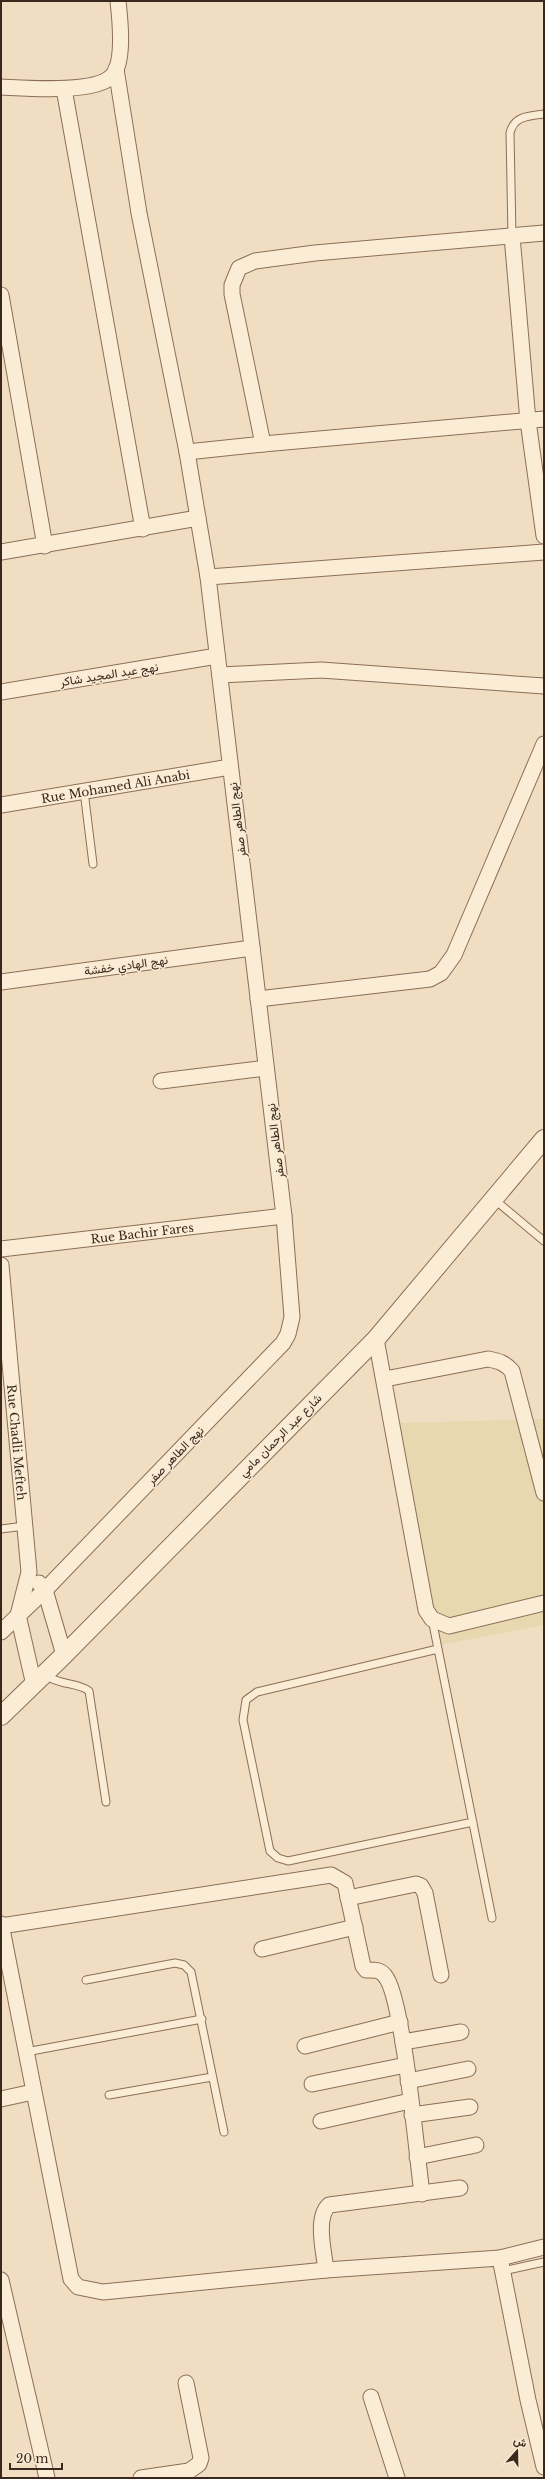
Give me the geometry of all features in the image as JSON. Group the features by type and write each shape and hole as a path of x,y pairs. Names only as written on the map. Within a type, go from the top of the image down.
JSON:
{"street":[{"name":"نهج الطاهر صفر","path":"1,1632 45,1590 282,1343 288,1334 292,1317 284,1216 208,577 187,452 139,213 116,69 120,46 118,1"},
{"path":"1,87 64,89 104,81 111,77 116,69"},
{"path":"64,89 143,529"},
{"path":"263,444 232,294 232,285 239,268 255,261 316,253 544,233"},
{"path":"512,236 528,421 544,536"},
{"path":"1,295 45,546"},
{"path":"187,452 544,419"},
{"path":"1,552 45,546 198,518"},
{"path":"208,577 544,552"},
{"name":"نهج عبد المجيد شاكر","path":"1,692 217,656"},
{"path":"220,675 321,670 544,686"},
{"path":"258,999 430,979 441,973 454,955 544,744"},
{"name":"Rue Mohamed Ali Anabi","path":"1,805 230,767"},
{"name":"نهج الهادي خفشة","path":"1,982 252,948"},
{"path":"161,1081 266,1068"},
{"name":"شارع عبد الرحمان مامي","path":"1,1716 64,1655 376,1339 495,1200 544,1140"},
{"name":"Rue Bachir Fares","path":"1,1249 284,1216"},
{"name":"Rue Chadli Mefteh","path":"1,1265 29,1572 18,1615"},
{"path":"376,1339 385,1379 426,1610 432,1619 449,1626 544,1603"},
{"path":"385,1379 488,1359 499,1361 507,1365 512,1370 544,1493"},
{"path":"29,1572 45,1590 64,1655"},
{"path":"18,1615 39,1680"},
{"path":"422,2194 400,2022 386,1976 378,1970 366,1970 363,1966 345,1883 331,1875 1,1925 71,2279 78,2287 103,2292 326,2270 502,2264 544,2247"},
{"path":"348,1898 416,1884 421,1886 425,1893 441,1976"},
{"path":"262,1949 355,1927"},
{"path":"305,2046 400,2022"},
{"path":"402,2042 461,2032"},
{"path":"312,2084 406,2065"},
{"path":"408,2081 468,2070"},
{"path":"1,2099 33,2092"},
{"path":"321,2121 411,2108 470,2107"},
{"path":"417,2157 476,2146"},
{"path":"326,2270 322,2224 325,2210 330,2205 460,2188"},
{"path":"502,2264 528,2400 544,2467"},
{"path":"1,2280 47,2478"},
{"path":"141,2478 189,2471 199,2464 201,2458 186,2383"},
{"path":"371,2397 397,2478"}],"lane":[{"path":"512,236 510,133 515,122 519,118 544,114"},
{"path":"84,791 93,864"},
{"path":"495,1200 544,1240"},
{"path":"1,1529 25,1526"},
{"path":"432,1619 492,1918"},
{"path":"438,1649 257,1692 246,1700 243,1720 270,1851 278,1858 288,1861 473,1822"},
{"path":"39,1680 85,1688 89,1691 106,1802"},
{"path":"86,1980 175,1963 184,1965 191,1972 202,2019 212,2077 224,2132"},
{"path":"26,2052 202,2019"},
{"path":"109,2095 212,2077"},
{"path":"502,2264 544,2262"}],"shaded area":[{"path":"544,1419 544,1625 440,1645 397,1423"}]}
